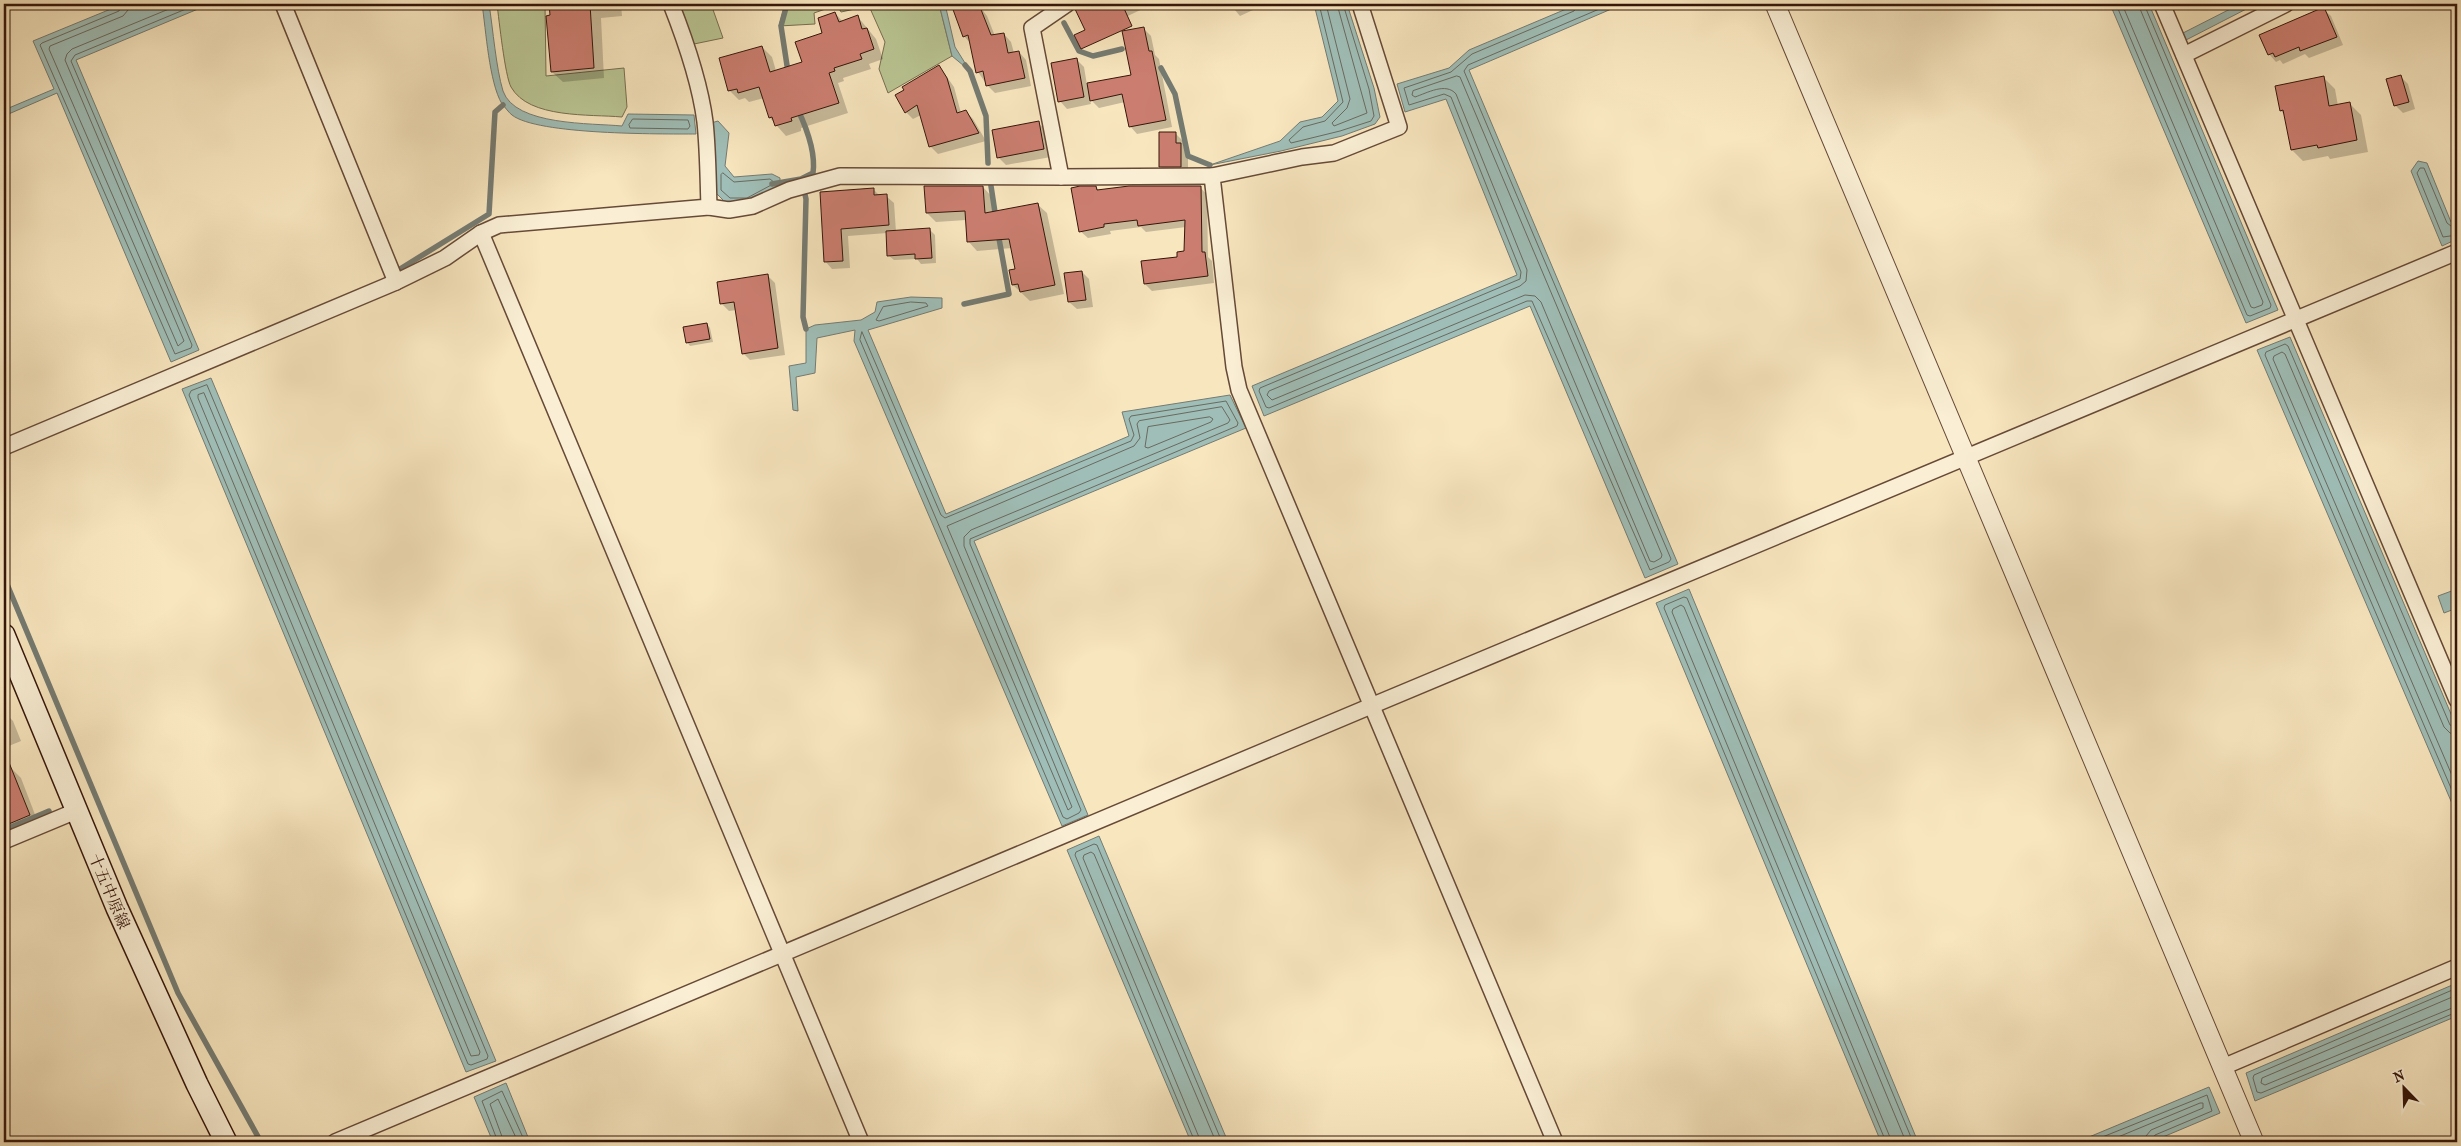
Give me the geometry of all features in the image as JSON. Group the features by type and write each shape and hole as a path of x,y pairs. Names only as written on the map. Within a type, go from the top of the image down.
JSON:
{"main road":[{"name":"十五中原線","path":"4,635 76,811 151,986 226,1142"}],"street":[{"path":"283,4 396,282"},
{"path":"671,4 686,42 701,99 705,123 709,207"},
{"path":"1061,177 1032,28 1067,4"},
{"path":"4,447 396,282 445,258 481,233 499,224 709,207 729,210 753,206 788,190 840,176 1212,176 1302,157 1334,153 1399,127 1360,4"},
{"path":"1775,4 1869,231 1967,456 2254,1142"},
{"path":"2162,4 2457,700"},
{"path":"2184,55 2286,4"},
{"path":"1212,176 1239,390 1554,1142"},
{"path":"481,233 862,1142"},
{"path":"335,1142 2457,252"},
{"path":"4,841 76,811"},
{"path":"2223,1067 2457,967"}],"green space":[{"path":"497,4 545,4 546,76 624,68 627,107 622,117 561,113 531,105 520,97 511,87 509,81 502,47"},
{"path":"680,4 711,4 723,38 694,44"},
{"path":"785,4 939,4 952,56 888,93 879,69 885,42 869,6 841,12 837,5 814,13 815,24 779,26"}],"water":[{"path":"123,4 210,4 76,60 199,350 171,362 57,93 4,116 4,110 54,89 33,41"},
{"path":"482,4 489,4 503,91 510,102 522,111 538,117 574,123 622,126 628,114 694,115 696,134 572,130 526,122 512,115 502,104 494,83"},
{"path":"939,4 945,4 955,47 970,71 952,56"},
{"path":"1314,4 1347,4 1374,88 1380,117 1375,124 1342,136 1281,151 1210,165 1280,141 1300,122 1322,117 1338,101"},
{"path":"1578,4 1623,4 1469,70 1678,564 1645,578 1530,306 1264,416 1252,386 1517,275 1446,99 1405,112 1397,84 1449,68 1469,50"},
{"path":"2110,4 2149,4 2278,310 2246,323"},
{"path":"2240,4 2256,4 2186,40 2183,33"},
{"path":"718,121 729,133 725,166 734,177 772,174 780,178 780,188 748,203 727,204 716,193 711,123"},
{"path":"2418,161 2427,163 2451,222 2457,219 2457,239 2442,246 2411,171"},
{"path":"911,297 942,298 942,308 868,330 946,514 1129,436 1122,412 1230,395 1246,428 974,541 1088,815 1062,826 854,341 855,330 817,338 815,373 796,377 798,411 793,410 789,366 806,363 806,329 815,325 861,320 875,312 877,302"},
{"path":"2290,337 2457,728 2457,815 2257,350"},
{"path":"211,378 496,1061 466,1072 182,389"},
{"path":"1689,589 1918,1142 1881,1142 1656,603"},
{"path":"2457,589 2457,608 2444,613 2438,596"},
{"path":"1099,836 1228,1142 1191,1142 1067,850"},
{"path":"2457,983 2457,1016 2255,1101 2246,1073"},
{"path":"506,1083 530,1142 493,1142 474,1097"},
{"path":"2209,1087 2220,1113 2151,1142 2077,1142"}],"building":[{"path":"549,4 590,4 594,68 551,72 546,16 550,15"},
{"path":"951,4 974,4 976,9 980,7 991,35 1004,33 1008,53 1019,51 1025,78 986,86 983,71 976,73 968,35 963,37"},
{"path":"1087,4 1122,4 1132,26 1081,49 1074,35 1085,30 1075,9"},
{"path":"2324,7 2337,37 2300,51 2299,47 2275,57 2273,53 2268,55 2259,35"},
{"path":"835,12 839,22 858,15 862,29 867,28 874,49 860,54 862,59 834,68 835,71 829,73 839,103 791,118 792,121 775,126 772,117 769,118 759,87 738,93 737,89 728,91 719,58 762,46 770,72 802,62 795,42 822,33 818,18"},
{"path":"1144,27 1149,51 1152,51 1166,120 1129,127 1122,94 1090,101 1087,83 1131,75 1122,31"},
{"path":"1077,58 1084,97 1058,102 1051,63"},
{"path":"939,65 947,78 957,113 966,110 979,133 929,147 917,105 905,113 895,95 904,90 902,87"},
{"path":"2401,75 2409,102 2394,106 2386,79"},
{"path":"2324,76 2329,106 2350,102 2357,140 2318,148 2317,145 2291,150 2283,110 2280,111 2275,86"},
{"path":"1039,121 1044,149 997,158 992,130"},
{"path":"1159,132 1176,132 1176,143 1181,143 1181,167 1159,167"},
{"path":"924,186 983,186 985,213 1038,203 1055,285 1020,292 1018,284 1012,285 1009,270 1015,269 1009,239 967,242 965,211 926,213"},
{"path":"1096,186 1097,190 1129,186 1201,186 1202,252 1205,252 1208,276 1144,284 1141,261 1177,257 1177,252 1184,251 1185,220 1138,226 1137,220 1104,224 1104,227 1079,232 1071,188"},
{"path":"874,188 874,195 887,194 889,225 841,229 843,261 824,262 820,192"},
{"path":"930,228 932,258 915,259 915,254 887,256 886,231"},
{"path":"1082,271 1086,300 1068,302 1064,273"},
{"path":"768,274 778,348 742,354 734,302 720,304 717,282"},
{"path":"707,323 710,339 686,343 683,327"},
{"path":"4,750 30,815 4,826"}],"waterway":[{"path":"787,4 781,26 788,72"},
{"path":"1064,23 1079,51 1093,56 1122,49"},
{"path":"965,65 970,71 986,116 988,163"},
{"path":"1161,68 1175,94 1188,156 1210,165"},
{"path":"400,269 489,214 495,112 503,105"},
{"path":"772,184 801,179 813,173 812,149 798,110"},
{"path":"991,186 996,219"},
{"path":"804,190 806,199 803,317 806,329"},
{"path":"964,304 1009,294 998,233"},
{"path":"4,577 178,993 261,1142"},
{"path":"4,830 49,811"}]}
